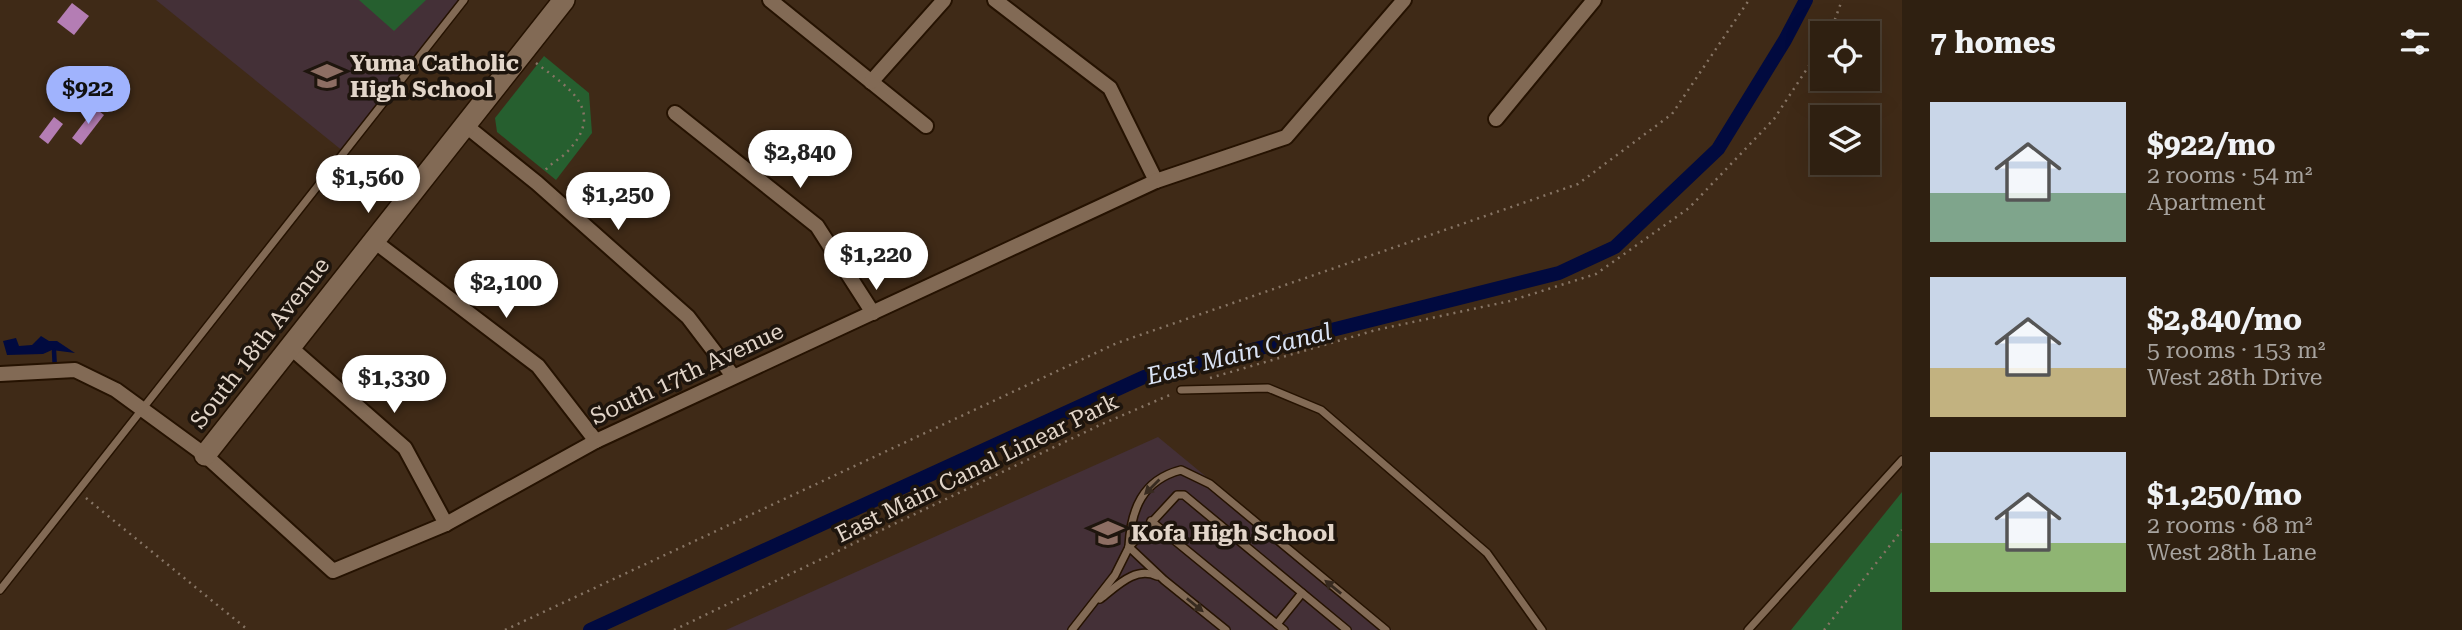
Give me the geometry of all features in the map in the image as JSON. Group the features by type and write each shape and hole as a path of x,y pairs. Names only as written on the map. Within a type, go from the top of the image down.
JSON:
{"street":[{"name":"South 18th Avenue","path":"205,455 564,0"},
{"path":"770,0 926,126"},
{"path":"872,82 944,0"},
{"path":"995,0 1110,88 1156,181"},
{"name":"South 17th Avenue","path":"205,455 333,571 446,524 596,441 1156,181 1286,137 1404,0"},
{"path":"1496,119 1594,0"},
{"path":"675,113 817,226 873,313"},
{"path":"465,125 537,183 688,317 733,376"},
{"path":"374,241 538,366 596,441"},
{"path":"290,348 405,449 446,524"},
{"path":"0,374 75,370 116,390 205,455"}],"lane":[{"path":"0,590 464,0"},
{"path":"1181,390 1268,388 1321,410 1487,553 1542,630"},
{"path":"1748,630 1902,460"},
{"path":"1226,630 1164,580 1129,547 1130,523 1138,502 1154,483 1168,473 1181,470 1210,484 1386,630"},
{"path":"1072,630 1115,575 1129,547 1171,498 1184,495 1347,630"},
{"path":"1151,521 1284,630"},
{"path":"1094,604 1129,577 1141,573 1164,580"},
{"path":"1277,624 1302,593"}],"path":[{"path":"505,630 1117,343 1578,184 1672,114 1749,0"},
{"path":"1834,21 1842,0"},
{"path":"523,52 570,88 586,120 585,127 568,152 547,167 537,183"},
{"name":"East Main Canal Linear Park","path":"674,630 1102,424 1204,380 1376,330 1510,301 1596,274 1689,208 1774,119 1810,64"},
{"path":"78,491 248,630"},
{"path":"1824,630 1902,530"}],"shaded area":[{"name":"Yuma Catholic High School","path":"156,0 464,0 344,152"},
{"path":"41,336 49,341 57,341 75,353 52,350 43,354 7,355 3,341 16,338 19,346 32,345"},
{"name":"Kofa High School","path":"1158,437 1392,630 726,630"}],"green space":[{"path":"359,0 426,0 394,31"},
{"path":"544,56 589,93 592,133 556,180 497,132 495,118"},
{"path":"1902,492 1902,630 1791,630"}],"building":[{"path":"72,3 89,16 74,35 57,22"},
{"path":"95,108 104,115 81,145 72,138"},
{"path":"54,117 63,124 48,144 39,137"}],"waterway":[{"name":"East Main Canal","path":"590,630 1144,377 1559,273 1615,247 1718,149 1785,40 1806,0"},
{"path":"54,351 55,370"}],"place":[{"name":"Yuma Catholic High School","path":"327,76"},
{"name":"Kofa High School","path":"1108,533"}]}
